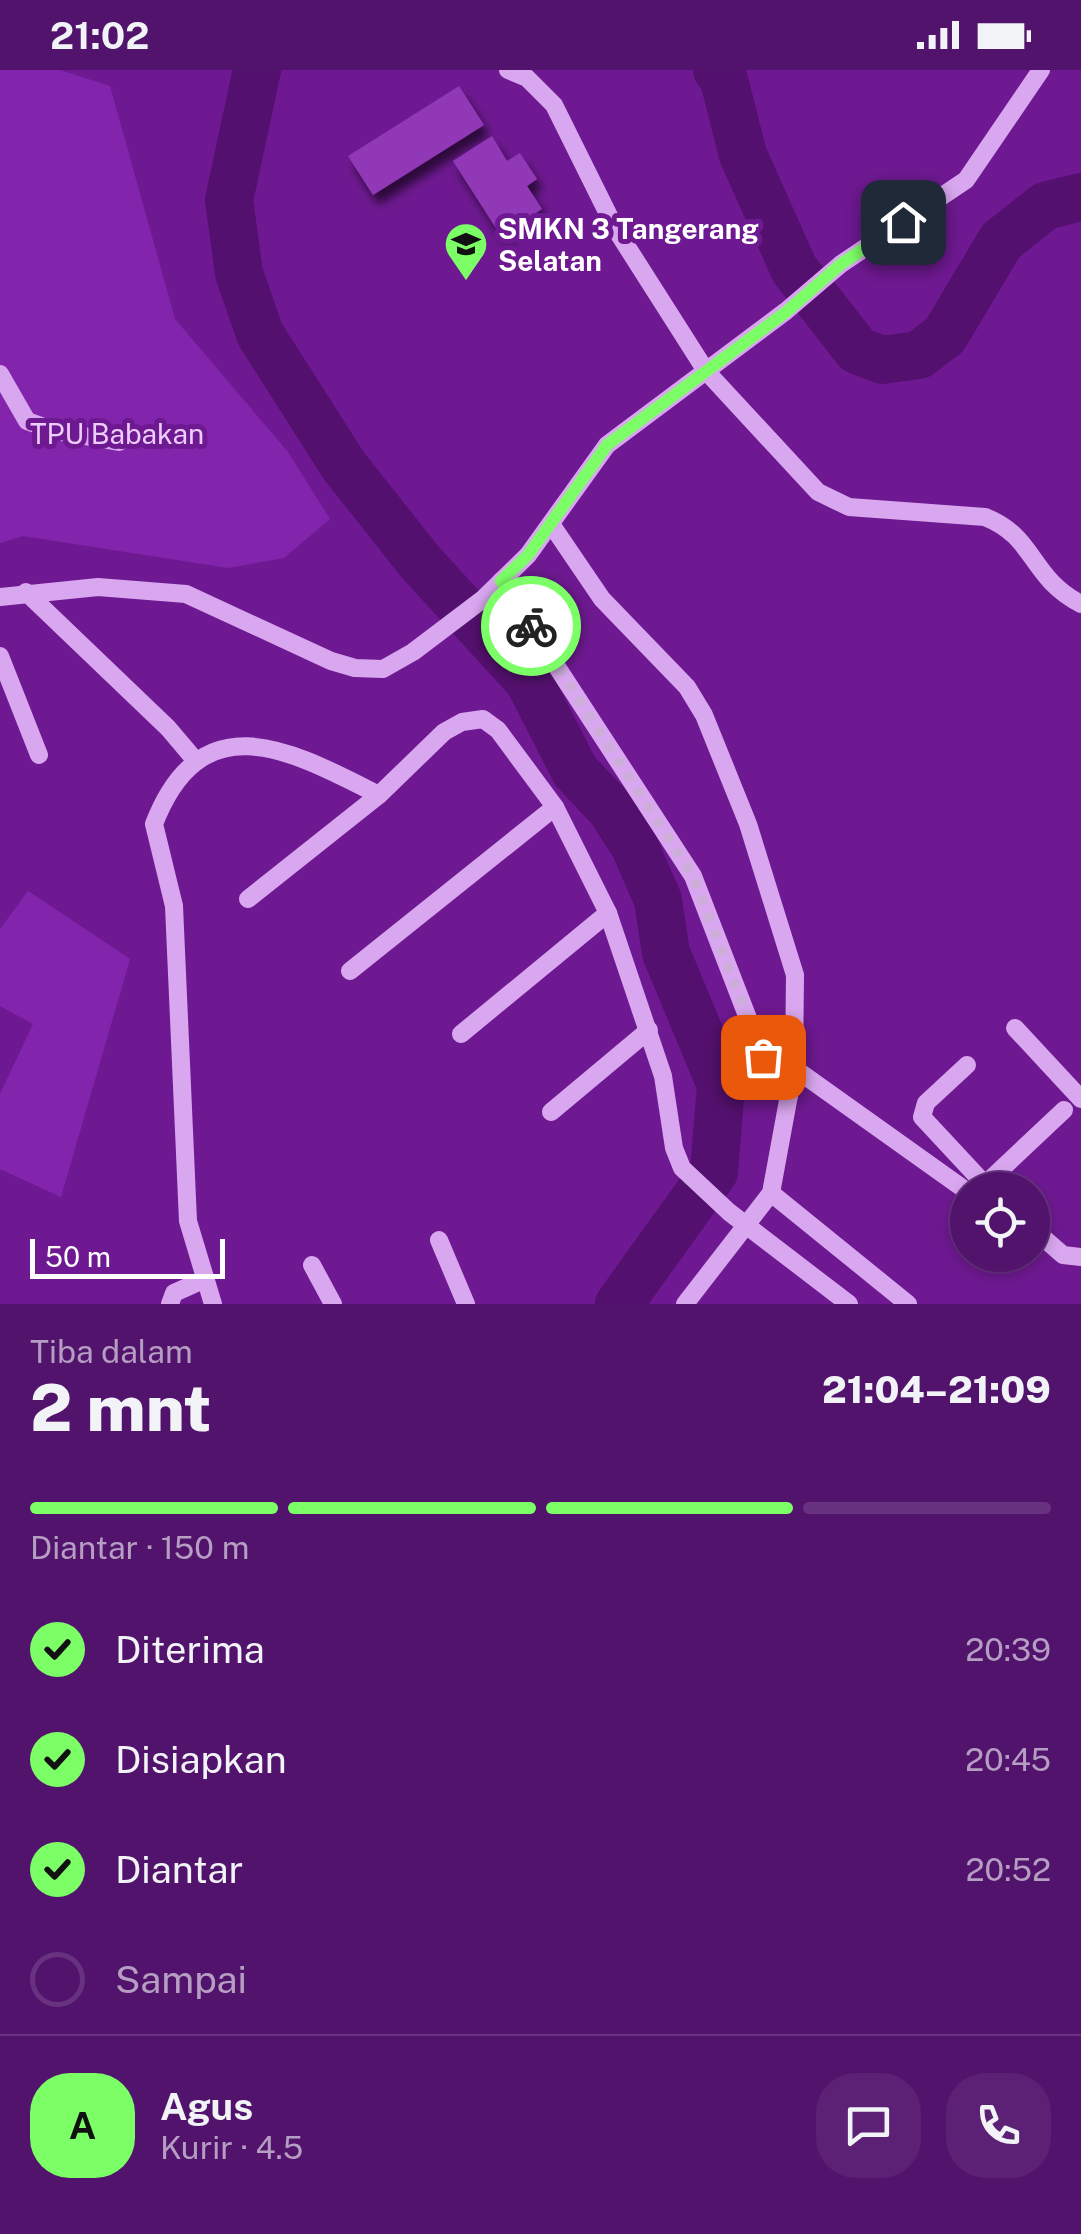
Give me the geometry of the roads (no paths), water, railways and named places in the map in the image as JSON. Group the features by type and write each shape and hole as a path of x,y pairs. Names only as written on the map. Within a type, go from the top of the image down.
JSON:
{"street":[{"path":"508,70 527,78 554,105 616,228 706,371 729,401 833,501 899,514 985,517 1003,524 1021,538 1048,583 1081,604"},
{"path":"0,597 98,587 186,594 356,668 382,669 413,652 484,599 551,524 607,445 786,312 841,264 966,180 1041,70"},
{"path":"0,374 27,421 54,431 118,442"},
{"path":"551,524 602,599 687,687 704,715 748,824 795,974 794,1068 771,1193 685,1304"},
{"path":"501,581 693,876 763,1057 788,1096"},
{"path":"26,592 168,728 196,760"},
{"path":"0,656 39,755"},
{"path":"248,899 379,795 444,732 479,718 498,730 555,806 608,913 663,1076 674,1148 694,1184 849,1304"},
{"path":"213,1304 188,1221 174,906 154,824 196,760 228,745 300,755 379,795"},
{"path":"350,970 555,806"},
{"path":"460,1034 608,913"},
{"path":"1002,1172 1076,1099 1014,1028"},
{"path":"551,1112 649,1030"},
{"path":"966,1065 926,1102 922,1117 970,1172"},
{"path":"794,1068 950,1179"},
{"path":"771,1193 908,1304"},
{"path":"440,1240 466,1304"},
{"path":"1050,1244 1063,1255 1081,1257"},
{"path":"312,1265 333,1304"},
{"path":"170,1304 174,1293 203,1280"}],"waterway":[{"path":"257,70 229,200 239,273 260,334 344,466 421,563 529,681 575,771 610,808 634,845 658,900 666,953 721,1085 714,1172 619,1304"},
{"path":"717,70 724,80 743,155 794,269 857,350 882,360 919,355 945,335 1001,241 1045,206 1081,197"}],"place":[{"name":"SMKN 3 Tangerang Selatan","path":"466,282"}],"park label":[{"name":"TPU Babakan","path":"117,433"}]}
